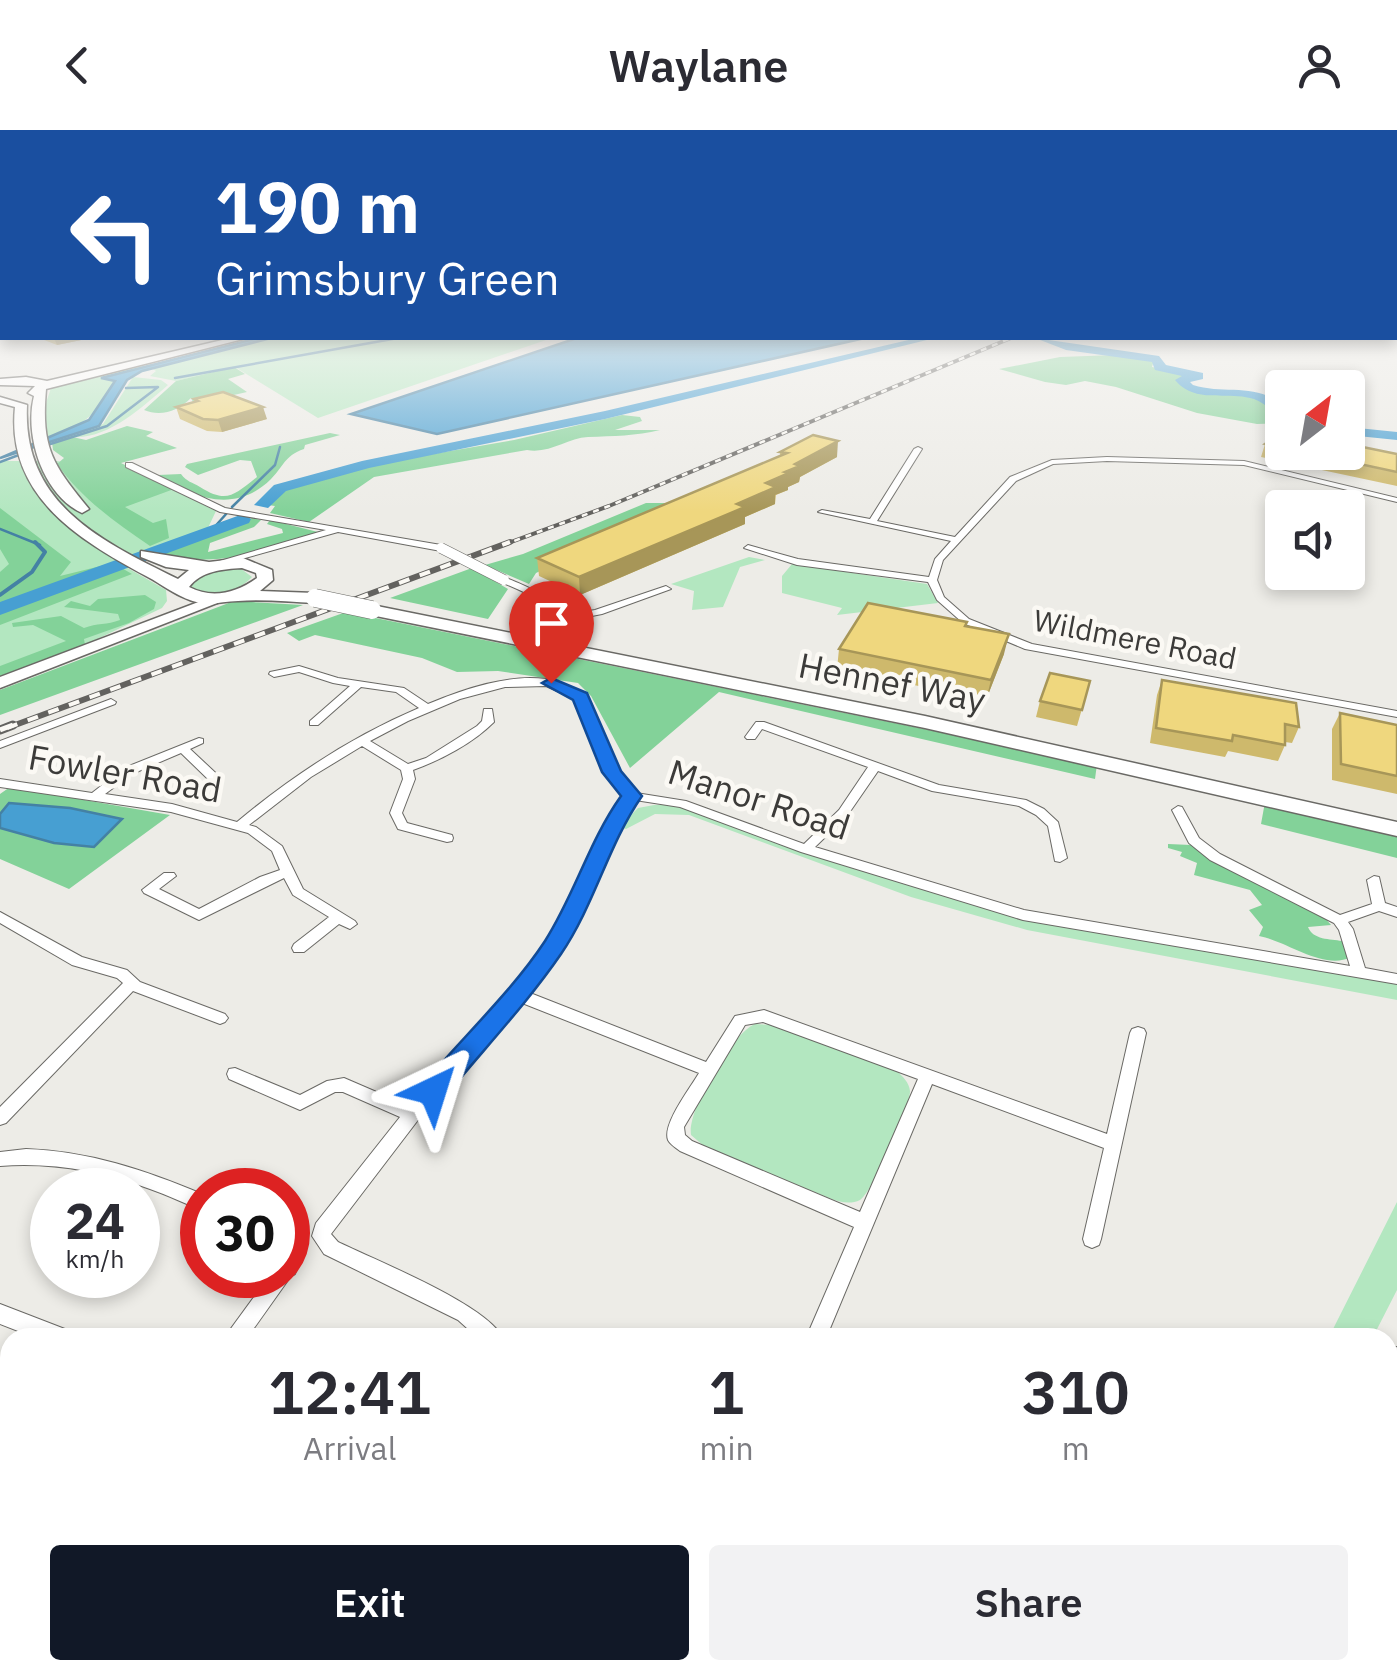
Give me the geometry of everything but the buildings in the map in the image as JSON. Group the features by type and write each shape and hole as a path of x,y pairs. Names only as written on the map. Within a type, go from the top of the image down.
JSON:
{"highway":[{"path":"10,381 107,368"},
{"path":"2,400 77,375"},
{"path":"10,381 42,382 30,447"},
{"path":"2,400 22,406 34,477 52,502 125,551 157,566 182,590 199,598 322,594"},
{"path":"182,590 188,576 214,565"},
{"path":"157,566 262,568 322,594 378,607"},
{"path":"226,598 260,585 266,574 262,568"},
{"name":"Hennef Way","path":"378,607 898,704 1397,814"},
{"name":"Hennef Way","path":"378,607 978,734 1397,830"}],"main road":[{"path":"157,622 180,604 182,590"},
{"path":"0,683 226,598"}],"street":[{"path":"872,523 918,449"},
{"path":"748,548 808,564 932,580 935,566 1018,474 1062,461 1244,463 1397,500"},
{"path":"129,465 212,506 239,514 442,548 547,603 558,619"},
{"path":"822,512 957,540"},
{"path":"214,565 338,530"},
{"path":"262,568 288,546"},
{"name":"Wildmere Road","path":"932,580 940,598 955,613 994,635 1029,647 1397,714"},
{"path":"558,619 587,616 630,598 666,589"},
{"path":"540,623 554,625 558,619"},
{"path":"274,674 299,669 400,690 426,708"},
{"path":"298,948 344,920 304,897 270,842 240,826 294,782 426,708 518,681 567,688 582,701 612,772 632,796"},
{"path":"314,723 359,683"},
{"path":"0,745 111,702"},
{"path":"407,768 430,760 482,728 488,722 488,711"},
{"path":"744,720 795,734 874,768 936,788 1029,805 1054,825 1060,858"},
{"path":"751,737 760,724"},
{"path":"362,741 407,768 410,778 396,807 397,820 411,830 447,838"},
{"path":"95,796 128,771 199,742"},
{"path":"183,748 217,781"},
{"path":"806,849 843,813 874,768"},
{"name":"Fowler Road","path":"0,783 172,808 240,826"},
{"name":"Manor Road","path":"482,1328 465,1313 331,1248 322,1236 326,1221 516,994 572,916 609,828 632,796 682,804 806,849 1023,915 1397,978"},
{"path":"1178,810 1194,840 1215,857 1339,920 1346,929 1358,972"},
{"path":"188,929 199,915 287,872"},
{"path":"169,876 149,890 199,915"},
{"path":"1374,880 1379,906"},
{"path":"1339,920 1379,906 1397,912"},
{"path":"0,917 78,961 132,979 132,985 0,1118"},
{"path":"132,985 220,1018"},
{"path":"516,994 708,1070"},
{"path":"865,1223 676,1138 676,1126 736,1024 756,1014 1113,1144"},
{"path":"1092,1239 1138,1033"},
{"path":"235,1074 300,1103 344,1085 412,1114"},
{"path":"820,1328 927,1076"},
{"path":"0,1159 34,1156 76,1161 180,1195"},
{"path":"242,1328 264,1298"},
{"path":"0,1314 37,1328"}],"green space":[{"path":"136,368 103,378 115,380 95,410 81,423 48,438 44,409 51,388"},
{"path":"151,368 230,368 176,381 150,376 156,371"},
{"path":"236,368 245,374 228,379 247,392 194,404 191,398 163,413 144,410 176,381"},
{"path":"237,368 464,368 318,418"},
{"path":"1159,368 1191,374 1194,377 1177,380 1194,391 1265,398 1265,424 1197,413 1085,381 1066,385 999,369"},
{"path":"133,377 161,380 168,385 107,430 65,436 103,424"},
{"path":"622,415 640,417 642,421 615,430 660,430 580,438 543,450 374,477 309,522 270,513 275,506 268,505 283,489 392,461 514,440"},
{"path":"127,426 153,432 146,436 177,448 121,463 174,489 125,507 153,523 166,519 169,538 150,546 88,499 57,464 64,458 53,450 52,442 68,436 86,440"},
{"path":"330,433 340,435 305,445 271,479 244,497 200,496 158,475 181,474 209,492 230,495 257,477 251,461 240,460 198,475 185,467 187,464"},
{"path":"0,461 58,461 136,481 157,482 216,511 207,530 119,563 166,590 167,601 162,608 85,645 0,677"},
{"path":"646,503 684,503 536,573 529,584 485,565 523,554"},
{"path":"0,508 71,562 60,576 113,563 132,574 0,625 0,572 9,564 0,549"},
{"path":"252,518 261,520 254,527 210,543 208,552 283,533 267,524 270,520 318,532 287,546 240,556 194,560 162,552"},
{"path":"749,557 765,560 740,567 723,607 692,610 694,591 671,584"},
{"path":"792,564 927,584 938,603 837,615 842,608 782,593 782,576"},
{"path":"240,568 252,577 230,591 204,593 190,585 212,569"},
{"path":"472,568 508,589 488,619 390,598"},
{"path":"145,595 156,602 154,609 129,623 84,639 85,645 0,677 0,666 66,641 33,625 13,627 12,623 61,616 84,628 111,623 120,620 118,614 64,607 71,601 90,606 98,599"},
{"path":"234,601 303,605 0,715 0,690"},
{"path":"346,612 1097,764 1095,779 719,692 630,768 591,696 578,683 498,671 457,672 422,658 315,635 299,641 287,633"},
{"path":"10,787 170,815 69,889 0,859 0,828 54,843 121,819 70,808 9,803 0,814 0,794"},
{"path":"1265,802 1397,835 1397,858 1261,824"},
{"path":"672,805 710,816 1029,919 1397,983 1397,1000 1027,930 911,897 689,815 655,814 626,829 619,827 638,808"},
{"path":"1168,844 1191,845 1213,862 1325,918 1331,925 1308,927 1310,931 1322,938 1342,941 1351,957 1317,958 1259,936 1263,927 1249,910 1262,905 1250,890 1194,875 1197,863 1180,856 1182,852 1168,848"},
{"path":"755,1024 773,1025 897,1071 907,1082 909,1099 898,1130 873,1183 860,1200 844,1202 829,1198 705,1147 691,1135 703,1091 724,1056 745,1030"},
{"path":"1397,1202 1397,1290 1378,1328 1334,1328"}],"water":[{"path":"153,368 127,380 99,426 0,458 89,420 115,381 101,378"},
{"path":"487,368 730,368 437,434 351,414"},
{"path":"9,803 70,808 122,819 94,847 54,843 0,828 0,814"}],"waterway":[{"path":"175,378 229,368"},
{"path":"262,505 280,488 367,464 605,415 802,368"},
{"path":"1165,368 1199,376 1181,380 1189,388 1255,394 1265,399"},
{"path":"44,446 107,426 158,387 126,388"},
{"path":"1365,433 1397,436"},
{"path":"232,507 275,465 280,447"},
{"path":"0,462 24,453"},
{"path":"210,532 227,513"},
{"path":"0,609 243,519"},
{"path":"0,529 37,544"},
{"path":"0,595 32,572 45,552 37,544"}],"railway":[{"path":"503,545 609,506 939,368"},
{"path":"7,728 510,542"},
{"path":"0,730 13,725"}],"route":[{"path":"433,1091 552,949 588,884 609,828 632,796 612,772 580,697 551,683"}]}
